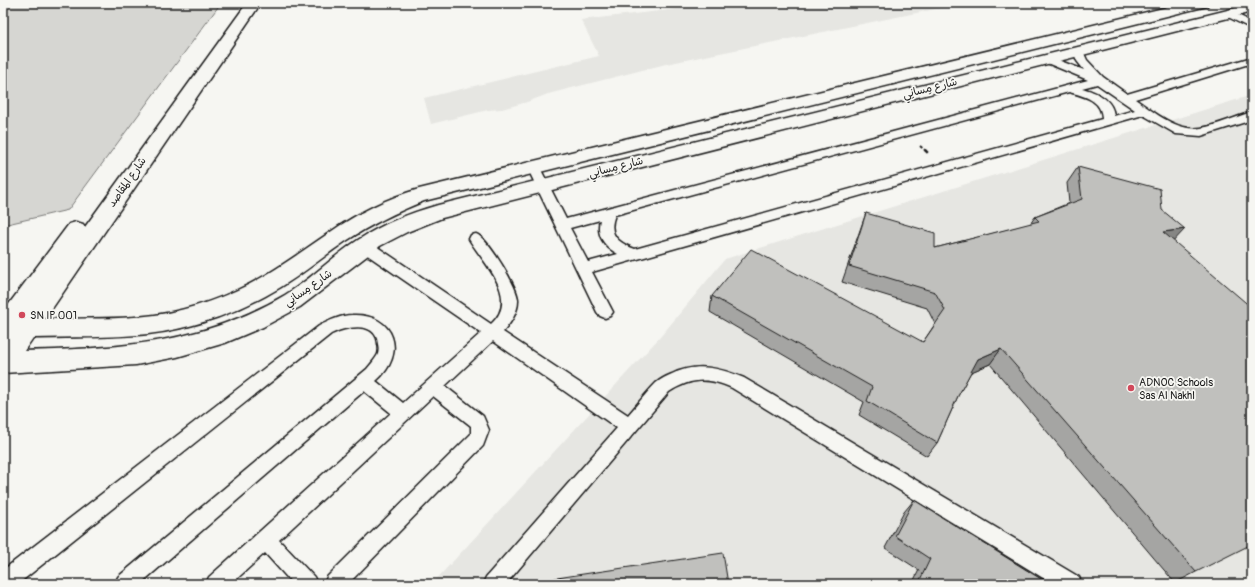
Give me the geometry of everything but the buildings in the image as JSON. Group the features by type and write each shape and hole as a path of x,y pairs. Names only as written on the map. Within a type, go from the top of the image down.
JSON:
{"street":[{"name":"شارع المقاصد","path":"3,330 54,274 153,133 237,3"},
{"name":"شارع المقاصد","path":"153,133 254,3"},
{"name":"شارع مِسانِي","path":"3,362 135,355 168,350 201,341 233,330 292,301 317,284 365,246 399,226 418,218 773,128 1058,52 1202,3"},
{"name":"شارع مِسانِي","path":"3,330 154,324 185,317 215,308 262,288 283,276 348,230 395,204 442,189 759,111 1058,52 1252,8"},
{"path":"759,111 773,128"},
{"name":"شارع المقاصد","path":"3,362 26,328 54,274"}],"lane":[{"path":"1230,14 1252,26"},
{"path":"1058,52 1144,111 1172,128 1194,133 1252,116"},
{"path":"1058,52 1082,60 1099,80"},
{"path":"1125,98 1252,60"},
{"path":"562,225 1099,80"},
{"path":"1067,88 1101,101 1110,114 1108,121"},
{"path":"583,269 1144,111"},
{"path":"533,167 604,312"},
{"path":"610,212 604,228 607,237 617,247 633,254"},
{"path":"216,584 492,333 505,318 511,299 509,289 476,239"},
{"path":"365,246 629,426"},
{"path":"3,582 325,330 341,323 358,320 369,322 378,327 384,334 387,343 386,353 381,364 364,381 125,584"},
{"path":"494,584 663,387 686,375 699,373 725,377 738,383 1072,584"},
{"path":"364,381 403,413"},
{"path":"334,584 477,440 480,435 480,425 477,420 433,386"},
{"path":"265,539 307,584"}],"shaded area":[{"path":"15,3 221,3 68,210 3,225 3,7"},
{"path":"729,3 965,3 666,64 548,94 502,109 488,110 431,124 424,98 599,56 581,20"},
{"path":"1252,95 1252,584 432,584 661,336 725,259"}],"place":[{"name":"SN IP 001","path":"22,315"},
{"name":"ADNOC Schools Sas Al Nakhl","path":"1131,388"}]}
